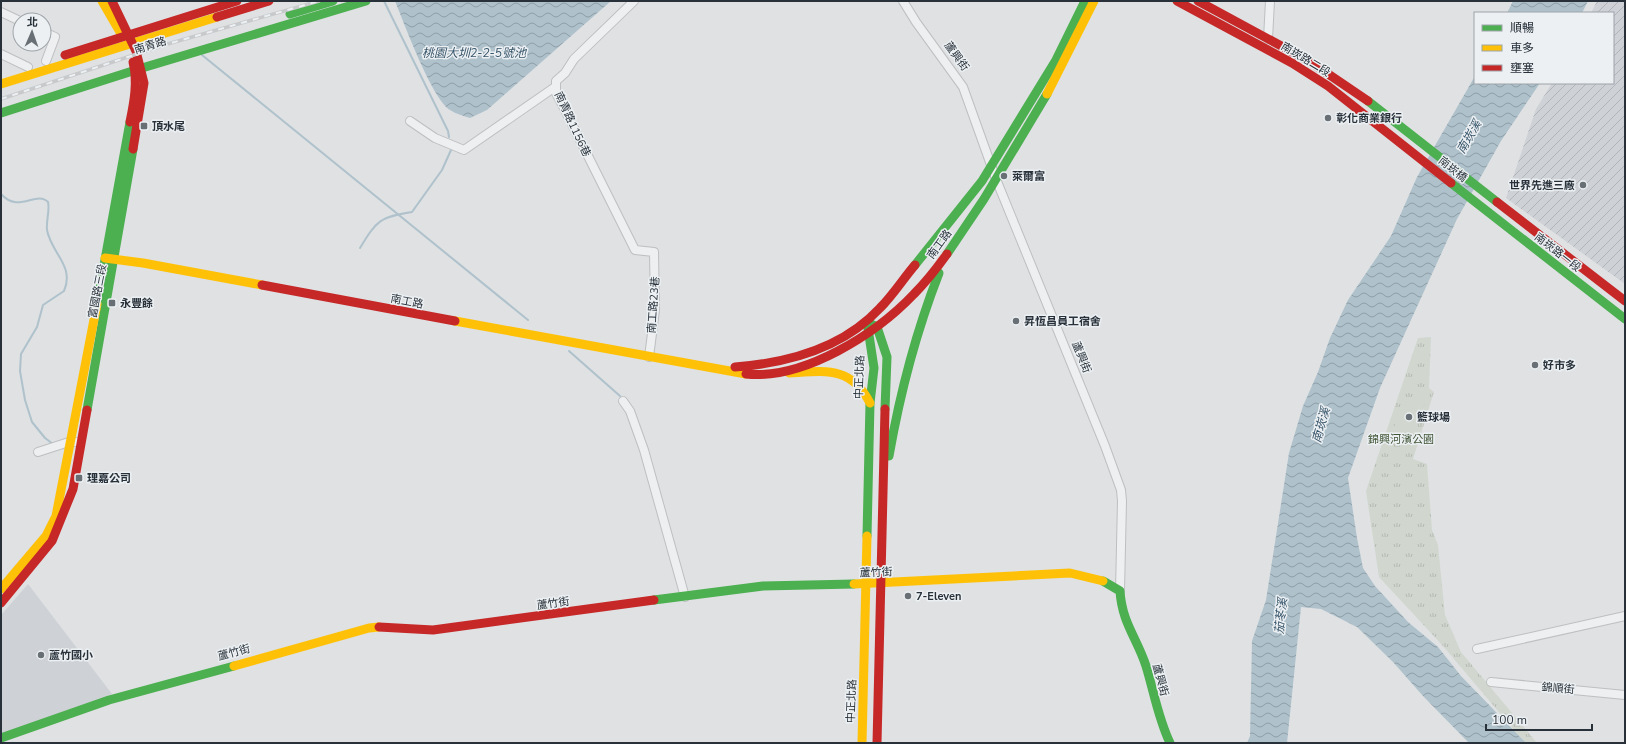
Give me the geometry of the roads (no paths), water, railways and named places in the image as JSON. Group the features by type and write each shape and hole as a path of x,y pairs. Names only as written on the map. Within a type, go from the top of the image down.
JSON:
{"street":[{"name":"富國路三段","path":"102,1 128,39"},
{"name":"富國路三段","path":"76,442 115,259 144,83 112,1"},
{"path":"1,76 46,61 128,39 195,14 238,1"},
{"name":"南青路","path":"1,84 128,39 162,33 269,1"},
{"name":"南青路","path":"1,105 138,65 333,1"},
{"path":"1,113 138,65 366,1"},
{"name":"南青路1156巷","path":"634,1 574,59 565,73 556,81 555,87 635,250 654,252"},
{"name":"蘆興街","path":"903,1 916,22 963,87 996,179 1105,446 1120,490 1122,501 1120,591 1124,620 1142,656 1162,729 1170,743"},
{"name":"南工路","path":"704,368 770,364 800,356 849,334 867,322 910,273 967,201 991,166 1027,110 1056,60 1085,1"},
{"name":"南工路","path":"105,258 704,368 743,373 779,374 831,354 876,327 915,293 954,244 1039,110 1077,39 1094,1"},
{"name":"南崁路二段","path":"1176,1 1302,69 1328,86 1414,152"},
{"name":"南崁路二段","path":"1198,1 1309,61 1355,91 1419,142"},
{"path":"1268,39 1270,1"},
{"name":"南青路","path":"306,9 343,8"},
{"path":"1,12 12,17"},
{"name":"南青路","path":"162,33 195,14"},
{"path":"52,35 55,36 52,44"},
{"path":"46,61 49,52"},
{"path":"1,54 28,67"},
{"name":"富國路三段","path":"19,574 52,541 73,489 76,442 105,258 134,103 138,65"},
{"path":"410,121 435,138 464,150 555,87"},
{"name":"南崁橋","path":"1419,142 1481,189"},
{"name":"南崁橋","path":"1414,152 1476,204"},
{"name":"南崁路一段","path":"1481,189 1625,301"},
{"name":"南崁路一段","path":"1476,204 1625,319"},
{"path":"884,482 898,404 921,321 934,283 954,244"},
{"name":"南工路23巷","path":"648,357 655,310 654,252"},
{"path":"867,322 876,327 887,357 876,743"},
{"name":"中正北路","path":"862,743 867,584 870,403 873,389 874,359 871,343 866,333 867,322"},
{"path":"779,374 828,371 842,374 858,384 866,393 870,403"},
{"path":"623,401 630,411 644,450 685,597"},
{"path":"38,452 76,442"},
{"name":"蘆竹街","path":"1,738 109,700 369,628 387,626 406,629 433,630 763,586 881,584 1070,573 1100,579 1120,591"},
{"path":"1,589 19,574"},
{"path":"1,603 19,574"},
{"path":"1477,648 1625,616"},
{"name":"錦順街","path":"1491,682 1625,695"}],"water":[{"name":"桃園大圳2-2-5號池","path":"395,1 611,1 487,110 470,118 450,110 435,91 419,60"},
{"path":"1513,1 1588,1 1582,12 1508,12"},
{"path":"1474,78 1474,84 1539,84 1501,141 1457,219 1380,388 1348,478 1363,568 1375,586 1408,622 1438,647 1461,676 1526,743 1469,743 1423,696 1393,662 1357,627 1321,609 1301,607 1287,743 1247,743 1250,736 1252,641 1266,600 1289,453 1303,406 1318,372 1330,338 1348,300 1391,236 1417,177"}],"waterway":[{"path":"384,1 448,131 449,137"},
{"path":"202,55 528,320"},
{"path":"360,248 371,231 380,221 393,216 412,212 442,170 451,150"},
{"path":"1,194 8,200 14,202 38,198 48,202 49,209 47,230 49,238 65,267 67,274 67,282 64,291 43,305 37,327 21,354 20,371 25,400 32,422 45,438 53,444"},
{"path":"569,351 620,396"}],"railway":[{"path":"1,99 164,45 319,1"}],"place":[{"name":"彰化商業銀行","path":"1328,118"},
{"name":"頂水尾","path":"144,126"},
{"name":"萊爾富","path":"1004,176"},
{"name":"世界先進三廠","path":"1583,185"},
{"name":"永豐餘","path":"112,303"},
{"name":"昇恆昌員工宿舍","path":"1016,321"},
{"name":"好市多","path":"1535,365"},
{"name":"籃球場","path":"1409,417"},
{"name":"理嘉公司","path":"79,478"},
{"name":"7-Eleven","path":"908,596"},
{"name":"蘆竹國小","path":"41,655"}],"water label":[{"name":"南崁溪","path":"1469,137"},
{"name":"南崁溪","path":"1321,425"},
{"name":"茄苳溪","path":"1281,616"}],"park label":[{"name":"錦興河濱公園","path":"1401,439"}]}
